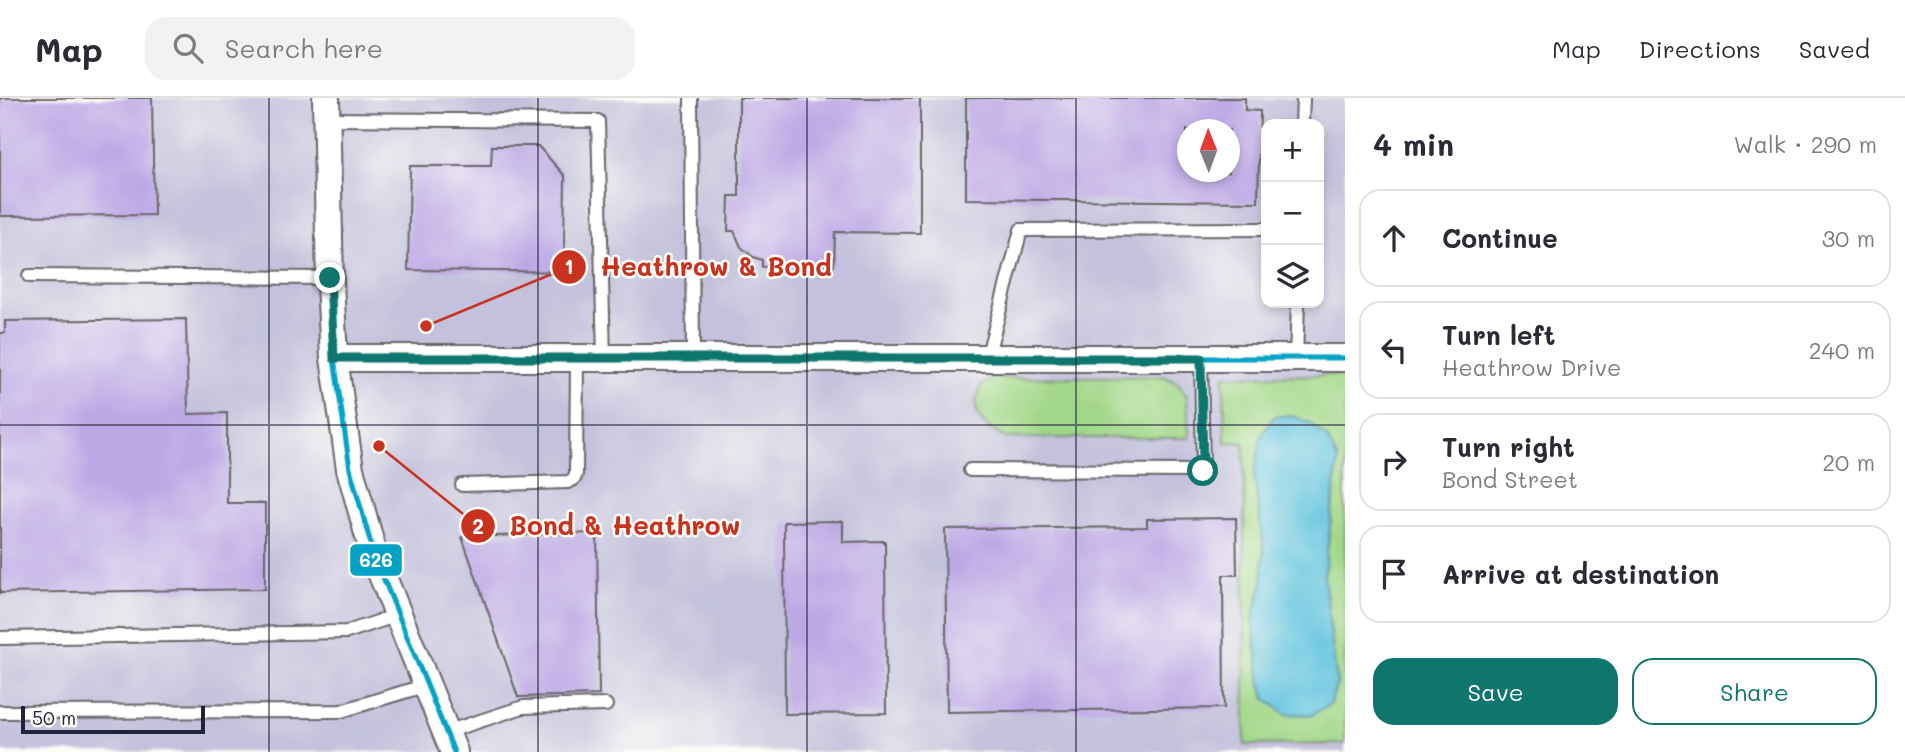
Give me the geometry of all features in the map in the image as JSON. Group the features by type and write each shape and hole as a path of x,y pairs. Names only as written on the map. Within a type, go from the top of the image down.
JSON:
{"street":[{"path":"327,109 334,358 350,469 374,555 450,742"},
{"path":"334,358 1345,358"}],"lane":[{"path":"691,98 693,358"},
{"path":"1303,98 1303,119"},
{"path":"327,109 598,121 604,358"},
{"path":"987,358 1021,230 1261,229"},
{"path":"29,276 330,278"},
{"path":"1296,358 1298,308"},
{"path":"462,485 568,482 574,479 577,358"},
{"path":"970,470 1203,471 1201,358"},
{"path":"0,638 347,632 398,615"},
{"path":"0,712 341,711 427,685"},
{"path":"450,742 523,707 606,705"}],"shaded area":[{"path":"0,98 1345,98 1345,752 0,752"}],"green space":[{"path":"1345,375 1345,744 1245,745 1244,443 1225,442 1224,376","holes":["1338,461 1324,577 1337,684 1266,699 1261,683 1253,619 1262,585 1264,549 1254,476"]},
{"path":"1164,376 1179,384 1187,397 1189,438 1005,438 985,425 977,410 976,402 981,386 994,378"}],"water":[{"path":"1290,415 1310,423 1328,439 1338,461 1324,577 1337,684 1330,704 1312,715 1286,714 1266,699 1261,683 1253,619 1262,585 1264,549 1254,476 1261,436 1274,417"}],"building":[{"path":"0,98 152,98 154,215 0,216"},
{"path":"739,98 920,98 920,233 835,232 834,266 823,264 811,271 793,273 775,266 762,267 762,260 753,257 741,247 734,231 728,231 729,196 739,196"},
{"path":"966,98 1245,98 1245,110 1260,111 1258,202 966,199"},
{"path":"492,146 538,146 565,176 564,250 581,251 581,272 408,270 410,166 491,166"},
{"path":"186,319 188,414 227,413 227,503 265,503 265,589 0,593 0,333 5,333 5,321"},
{"path":"1236,518 1237,575 1223,575 1224,708 947,712 945,529 1147,527 1147,519"},
{"path":"843,521 843,542 885,541 886,713 785,714 784,522"},
{"path":"597,533 599,695 518,697 462,537"}],"transit line":[{"name":"626","path":"334,358 1345,358"},
{"name":"626","path":"334,358 350,469 374,555 454,752"}],"place":[{"name":"Heathrow & Bond","path":"426,326"},
{"name":"Bond & Heathrow","path":"379,446"}],"route":[{"path":"330,278 334,358 1201,358 1203,471"}]}
